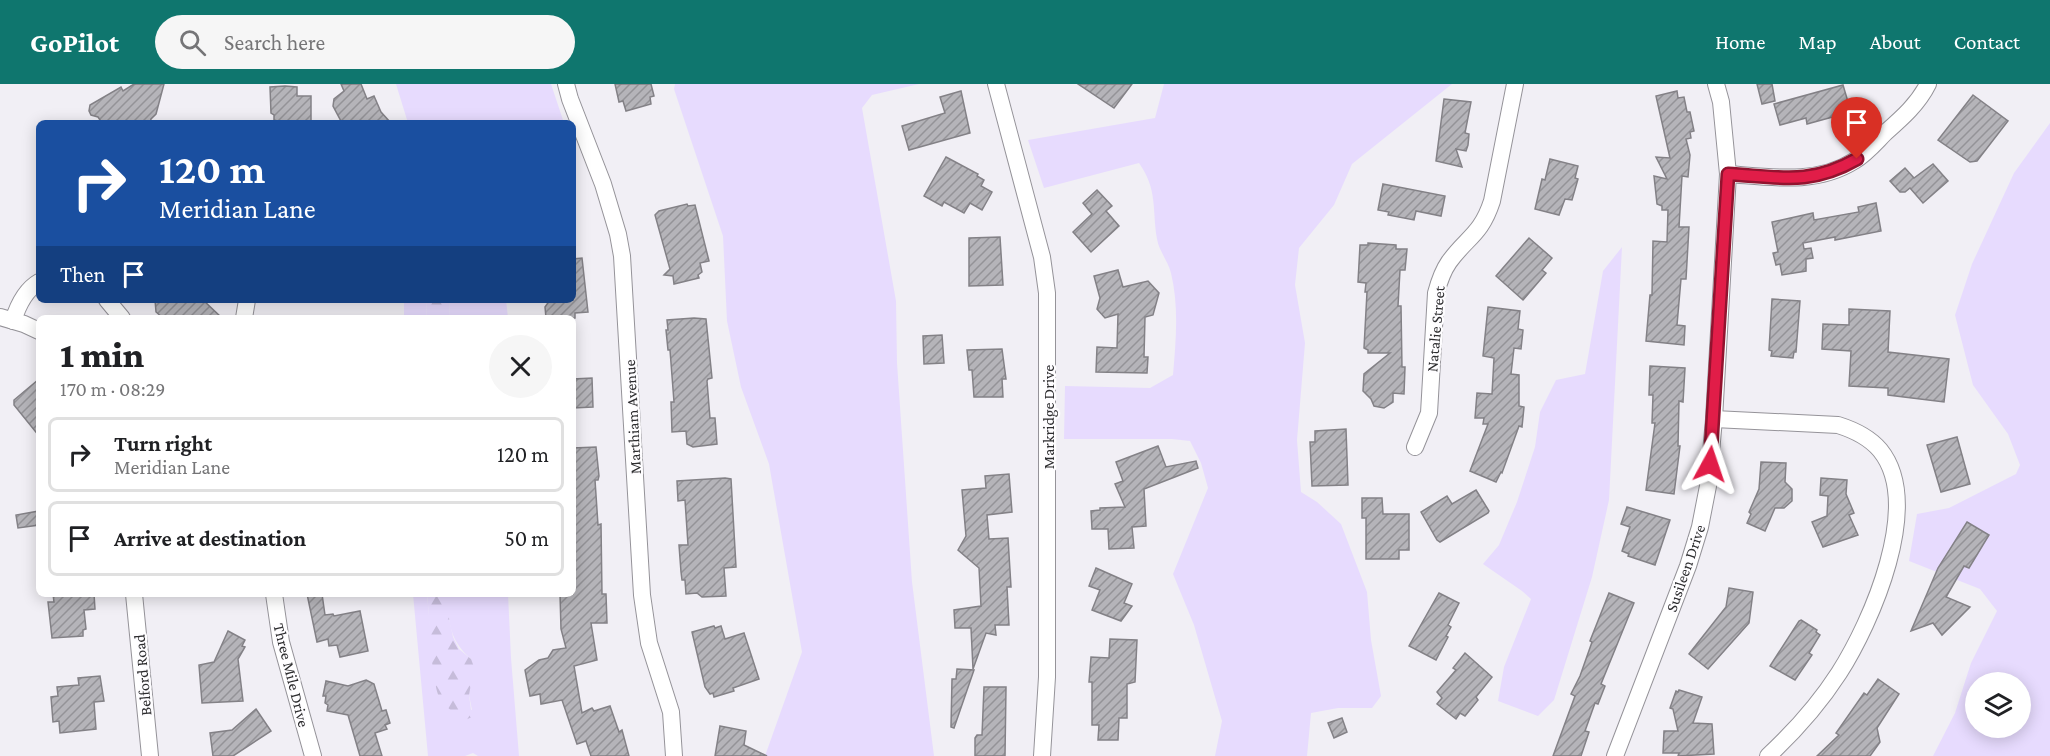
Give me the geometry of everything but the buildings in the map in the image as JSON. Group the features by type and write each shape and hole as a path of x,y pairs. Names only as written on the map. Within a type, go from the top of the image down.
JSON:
{"street":[{"name":"Marthiam Avenue","path":"566,84 612,210 622,256 643,604 649,643 671,712 674,756"},
{"name":"Markridge Drive","path":"996,84 1042,257 1047,292 1047,677 1042,756"},
{"name":"Natalie Street","path":"1415,447 1429,413 1436,293 1448,263 1477,233 1487,217 1515,84"},
{"name":"Susileen Drive","path":"1615,756 1688,567 1700,527 1708,486 1728,174 1721,102 1716,84"},
{"path":"1728,174 1799,178 1819,176 1838,170 1857,159 1910,110 1928,84"},
{"path":"36,284 27,290 16,311 7,319 36,330"},
{"path":"110,303 120,315"},
{"path":"1714,419 1838,425 1869,439 1881,451 1896,483 1897,502 1893,539 1886,570 1873,608 1858,641 1816,705 1768,756"},
{"name":"Belford Road","path":"135,597 150,756"},
{"name":"Three Mile Drive","path":"274,597 281,642 313,756"}],"green space":[{"path":"396,84 551,84 563,120 407,120"},
{"path":"675,84 919,84 872,95 862,108 896,301 897,363 912,582 934,756 765,756 802,652 769,464 741,387 727,321 723,236 674,89"},
{"path":"1164,84 1452,84 1352,164 1334,205 1299,248 1295,285 1305,343 1297,440 1301,492 1317,502 1341,524 1367,592 1371,640 1381,696 1372,708 1338,708 1311,713 1307,756 1215,756 1222,721 1194,625 1173,574 1208,488 1201,463 1190,441 1064,439 1065,386 1150,388 1173,375 1176,336 1174,285 1157,239 1152,191 1139,163 1044,188 1028,140 1155,118"},
{"path":"2050,123 2050,756 1933,756 1955,713 1965,682 1965,738 2031,738 2031,672 1968,672 1997,611 1980,589 1909,561 1917,514 1949,508 2016,474 2020,465 2008,434 1973,385 1955,315 1972,264 2014,173"},
{"path":"1622,247 1609,500 1592,577 1554,700 1538,716 1498,701 1504,667 1531,599 1483,564 1499,545 1517,502 1535,447 1540,412 1556,380 1585,374 1603,271"},
{"path":"404,303 427,303 426,315 404,315"},
{"path":"427,303 450,303 449,315 426,315"},
{"path":"450,303 506,303 508,315 449,315"},
{"path":"413,597 427,597 438,695 472,710 469,695 471,659 458,645 451,630 449,597 508,597 519,756 478,756 473,753 465,756 428,756"},
{"path":"427,597 449,597 449,618 453,637 459,649 471,659 474,667 469,695 472,717 463,721 442,702 438,694 433,667"}],"route":[{"path":"1710,464 1728,174 1799,178 1819,176 1838,170 1857,159"}]}
